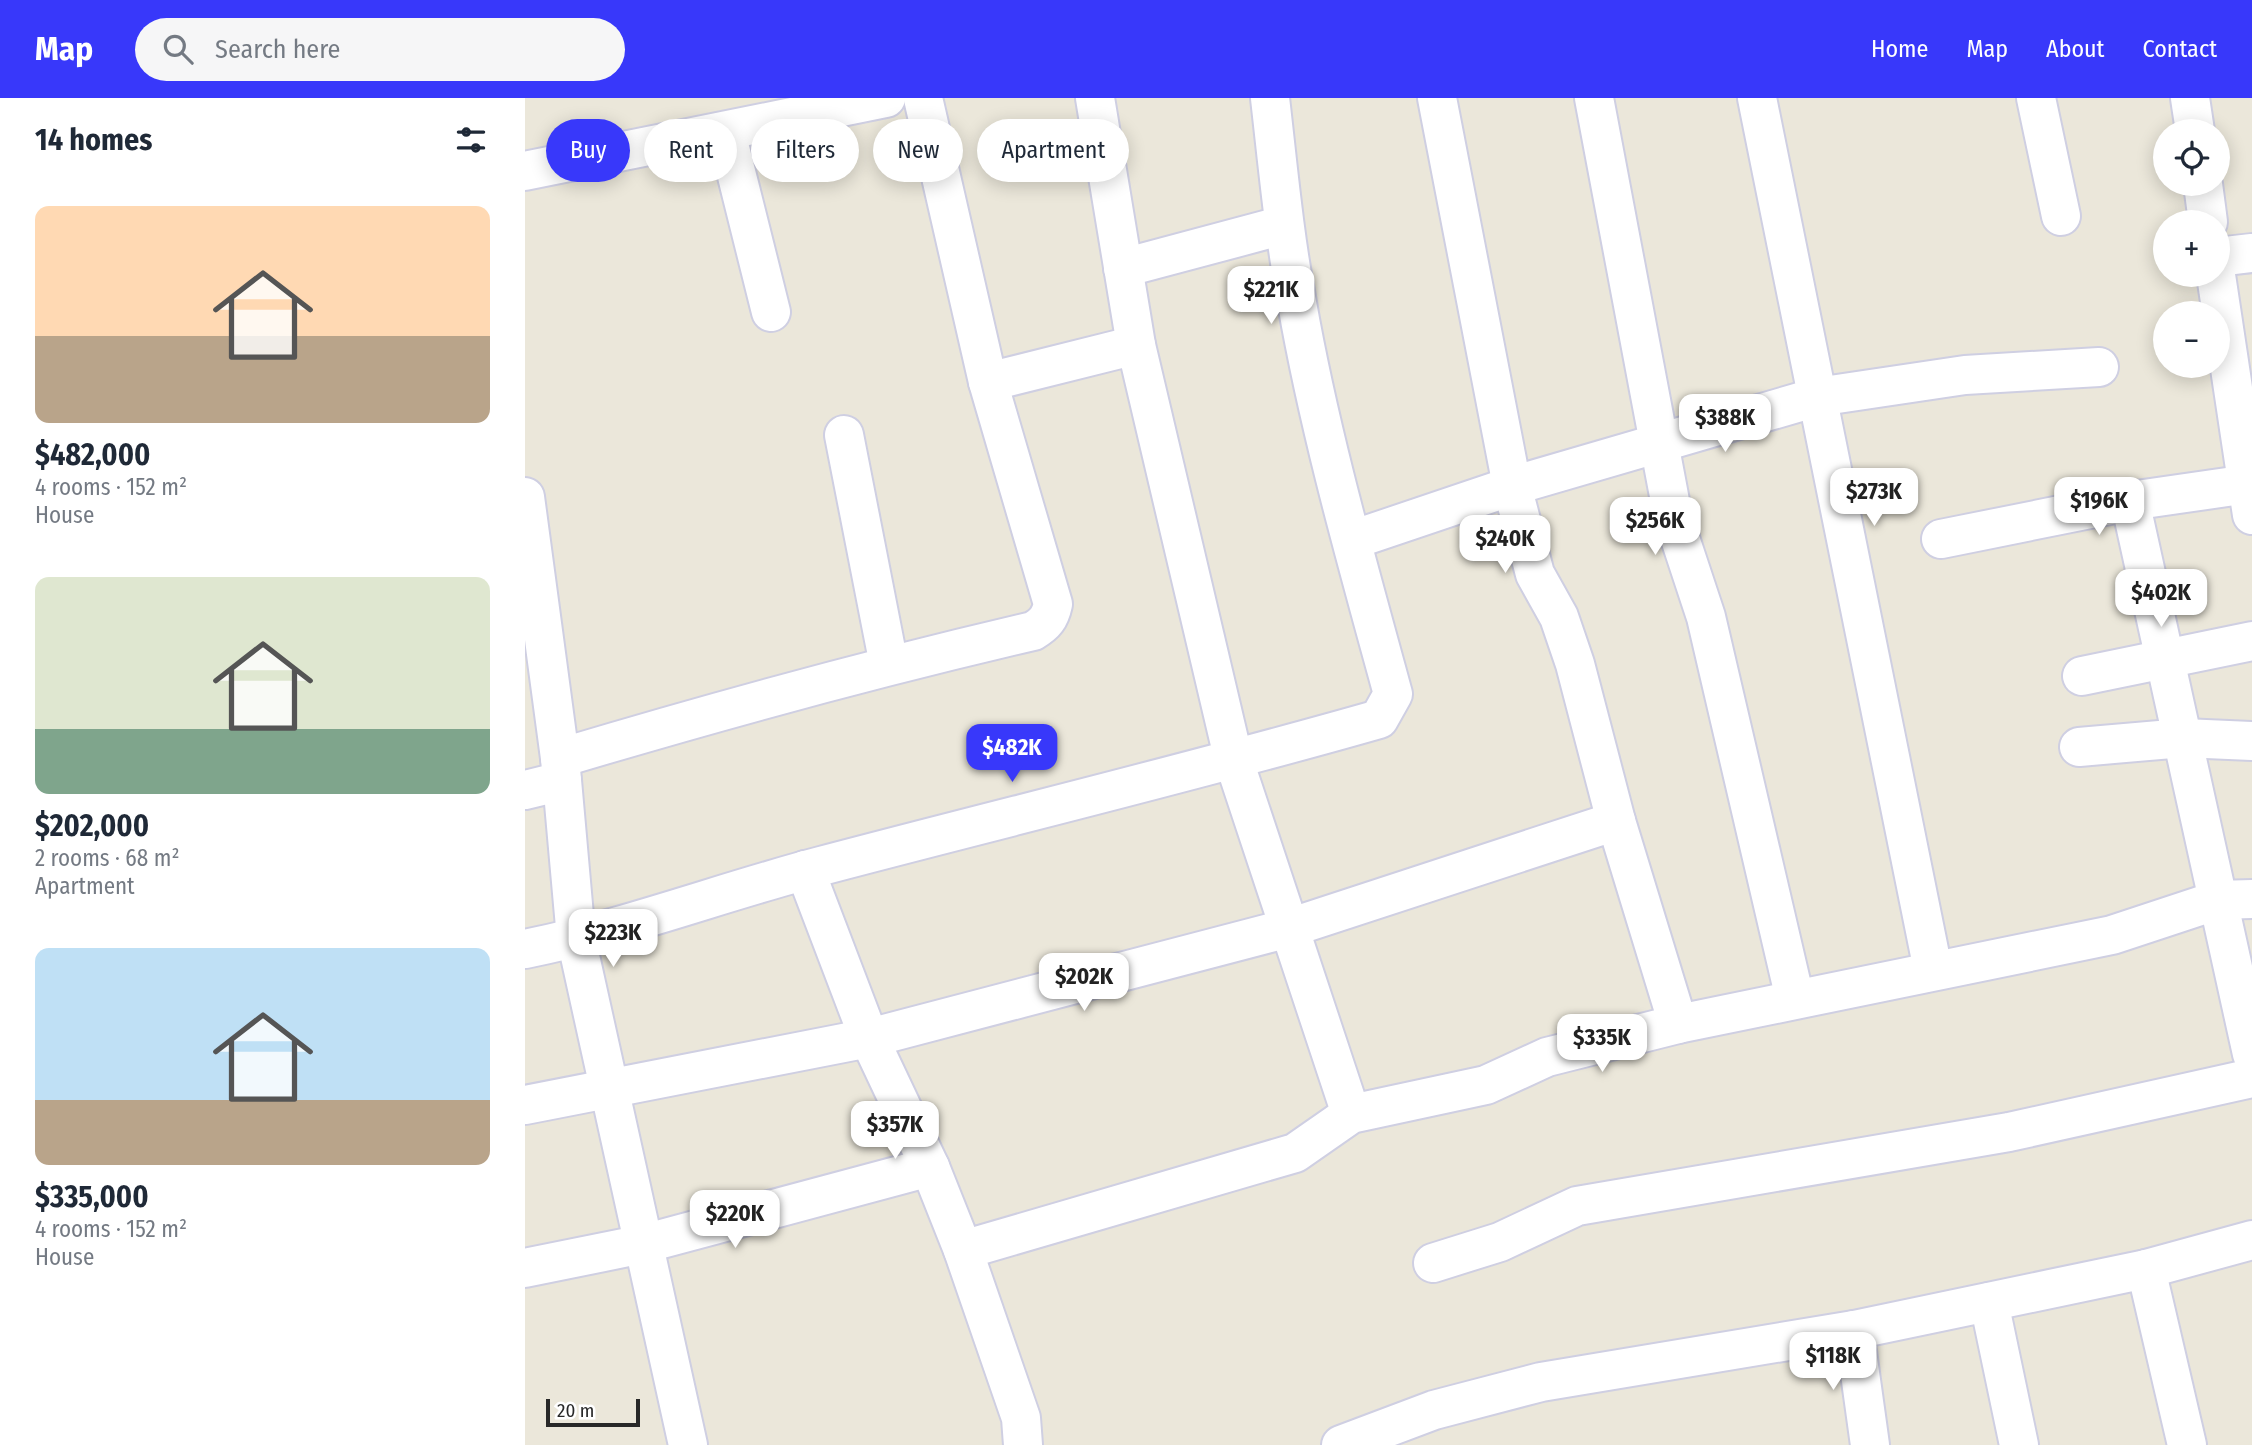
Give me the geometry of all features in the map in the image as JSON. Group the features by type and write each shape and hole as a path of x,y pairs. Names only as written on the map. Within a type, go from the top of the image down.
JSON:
{"street":[{"path":"737,130 886,98"},
{"path":"525,790 561,770 730,707 1033,631 1044,625 1051,615 1053,604 988,382 923,98"},
{"path":"1095,98 1136,345 1234,761 1351,1114"},
{"path":"525,948 576,939 805,870 1076,798 1234,761 1379,719 1393,694 1352,540 1297,305 1284,225 1270,98"},
{"path":"1437,98 1512,486 1535,574 1559,617 1575,664 1616,821 1678,1024"},
{"path":"1594,98 1673,517 1706,617 1795,999"},
{"path":"1757,98 1933,970"},
{"path":"2036,98 2061,216"},
{"path":"2190,98 2193,119"},
{"path":"525,171 644,148"},
{"path":"737,176 771,312"},
{"path":"1123,268 1284,225"},
{"path":"2230,256 2252,253"},
{"path":"1941,539 2130,501 2250,499 2218,287"},
{"path":"988,382 1136,345"},
{"path":"1352,540 1512,486 1817,397 1965,375 2099,367"},
{"path":"844,435 889,665"},
{"path":"525,497 530,557 561,770 576,939 688,1445"},
{"path":"2130,501 2183,738 2235,900 2252,1054"},
{"path":"2082,676 2252,641"},
{"path":"2079,747 2183,738 2252,741"},
{"path":"525,1105 869,1038 1289,928 1616,821"},
{"path":"805,870 869,1038 930,1167 963,1250 1021,1418 1023,1445"},
{"path":"963,1250 1295,1153 1351,1114 1486,1085 1547,1057 1678,1024 2112,935 2235,900"},
{"path":"1433,1263 1500,1242 1577,1206 2009,1132 2252,1078"},
{"path":"525,1268 643,1244 930,1167"},
{"path":"1341,1445 1434,1410 1541,1382 1854,1330 2146,1269 2252,1240"},
{"path":"2146,1269 2187,1445"},
{"path":"1989,1301 2019,1445"},
{"path":"1854,1330 1870,1445"}]}
